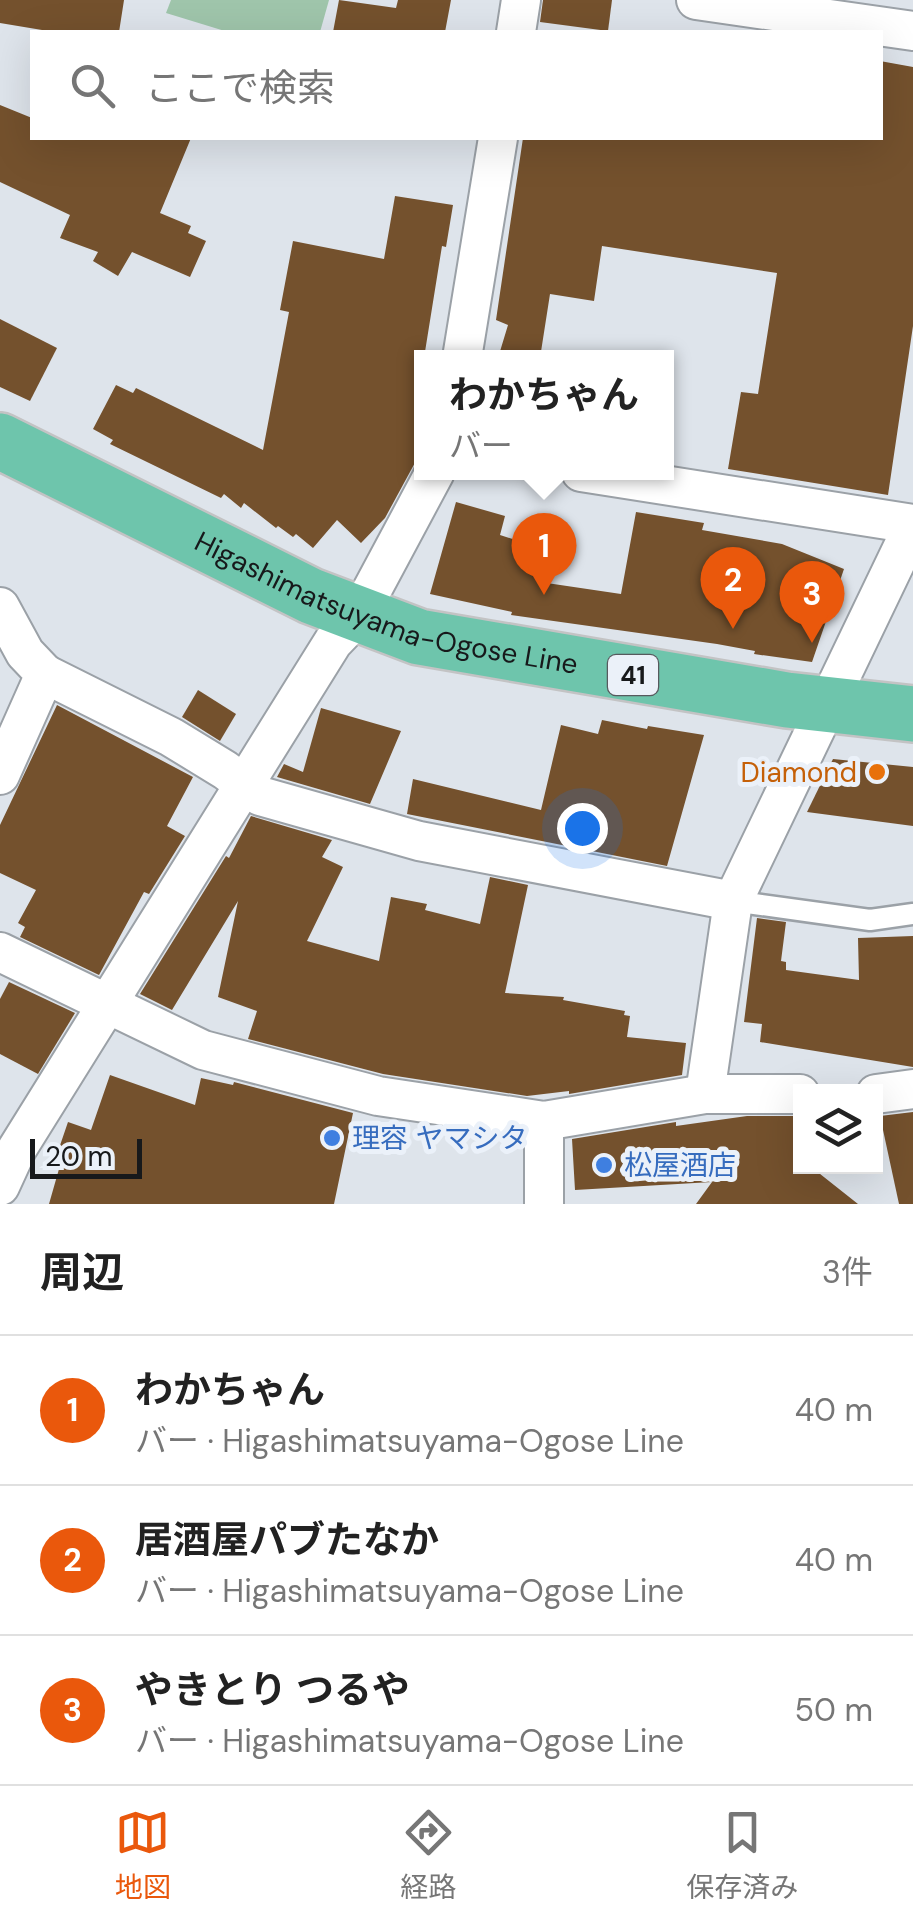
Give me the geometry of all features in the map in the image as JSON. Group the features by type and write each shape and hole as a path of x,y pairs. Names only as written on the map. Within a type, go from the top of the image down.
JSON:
{"main road":[{"name":"Higashimatsuyama-Ogose Line","path":"0,441 311,596 419,637 828,706 913,714"}],"street":[{"path":"516,30 521,0"},
{"path":"696,0 913,31"},
{"path":"463,350 498,140"},
{"path":"0,1186 17,1149 243,784 333,642 358,616 431,480"},
{"path":"630,480 913,525 733,902 705,1094"},
{"path":"0,607 25,653 45,674 170,737 260,796 419,841 733,902"},
{"path":"0,775 45,674"},
{"path":"0,952 204,1050 378,1096 544,1122 705,1094 793,1094"},
{"path":"883,1093 913,1089"},
{"path":"544,1122 544,1204"}],"lane":[{"path":"733,902 870,920 913,914"}],"green space":[{"path":"171,0 329,0 321,30 221,30 166,13"}],"building":[{"path":"0,0 124,0 119,30 42,30 0,23"},
{"path":"339,0 396,8 398,0 451,0 445,30 333,30"},
{"path":"543,0 612,0 608,30 540,22"},
{"path":"883,62 913,67 913,326 888,495 728,469 741,392 758,394 777,273 602,246 594,301 550,294 541,350 500,350 508,325 496,320 523,140 883,140"},
{"path":"0,105 30,117 30,140 190,140 160,213 191,226 188,233 206,241 190,277 132,252 118,276 93,261 98,252 60,238 70,215 0,182"},
{"path":"395,196 453,205 446,247 442,246 425,350 414,350 414,465 385,518 361,543 337,520 313,548 296,534 293,537 276,528 244,503 241,508 224,494 221,498 110,444 113,440 93,429 116,385 133,393 136,388 263,450 289,312 280,310 293,241 384,259"},
{"path":"0,319 57,348 30,401 0,387"},
{"path":"456,502 505,516 500,535 549,551 540,582 621,594 636,512 704,523 702,530 782,544 844,569 812,662 717,644 511,615 512,612 430,594"},
{"path":"198,690 236,714 220,741 182,717"},
{"path":"57,705 193,777 167,826 185,836 149,894 144,892 99,975 20,937 25,927 18,923 36,890 0,873 0,825"},
{"path":"321,708 401,731 370,804 277,777 284,764 303,772"},
{"path":"602,720 704,735 667,866 407,814 413,779 541,810 561,725 598,734"},
{"path":"833,759 913,767 913,826 807,812"},
{"path":"251,816 332,840 322,857 343,867 307,941 379,961 391,897 427,904 425,910 480,924 490,877 528,885 505,993 564,997 563,1000 625,1011 624,1015 630,1016 627,1037 686,1043 682,1075 569,1094 527,1096 383,1074 248,1039 257,1011 218,997 238,901 172,1010 140,994 226,856 229,858"},
{"path":"757,918 786,922 781,961 786,962 786,970 859,980 858,938 913,936 913,1067 760,1042 762,1024 744,1022"},
{"path":"9,982 75,1013 38,1074 0,1054 0,999"},
{"path":"110,1075 195,1105 201,1078 233,1085 234,1082 353,1113 334,1204 49,1204 61,1162 55,1160 68,1122 91,1130"},
{"path":"913,1112 913,1204 899,1204 883,1116"},
{"path":"747,1116 793,1116 793,1174 820,1174 858,1204 696,1204 712,1182 575,1190 572,1139 676,1122 676,1126"}],"place":[{"name":"わかちゃん","path":"544,595"},
{"name":"居酒屋パブたなか","path":"733,629"},
{"name":"やきとり つるや","path":"812,643"},
{"name":"Diamond","path":"877,772"},
{"name":"理容 ヤマシタ","path":"332,1138"},
{"name":"松屋酒店","path":"604,1165"}]}
